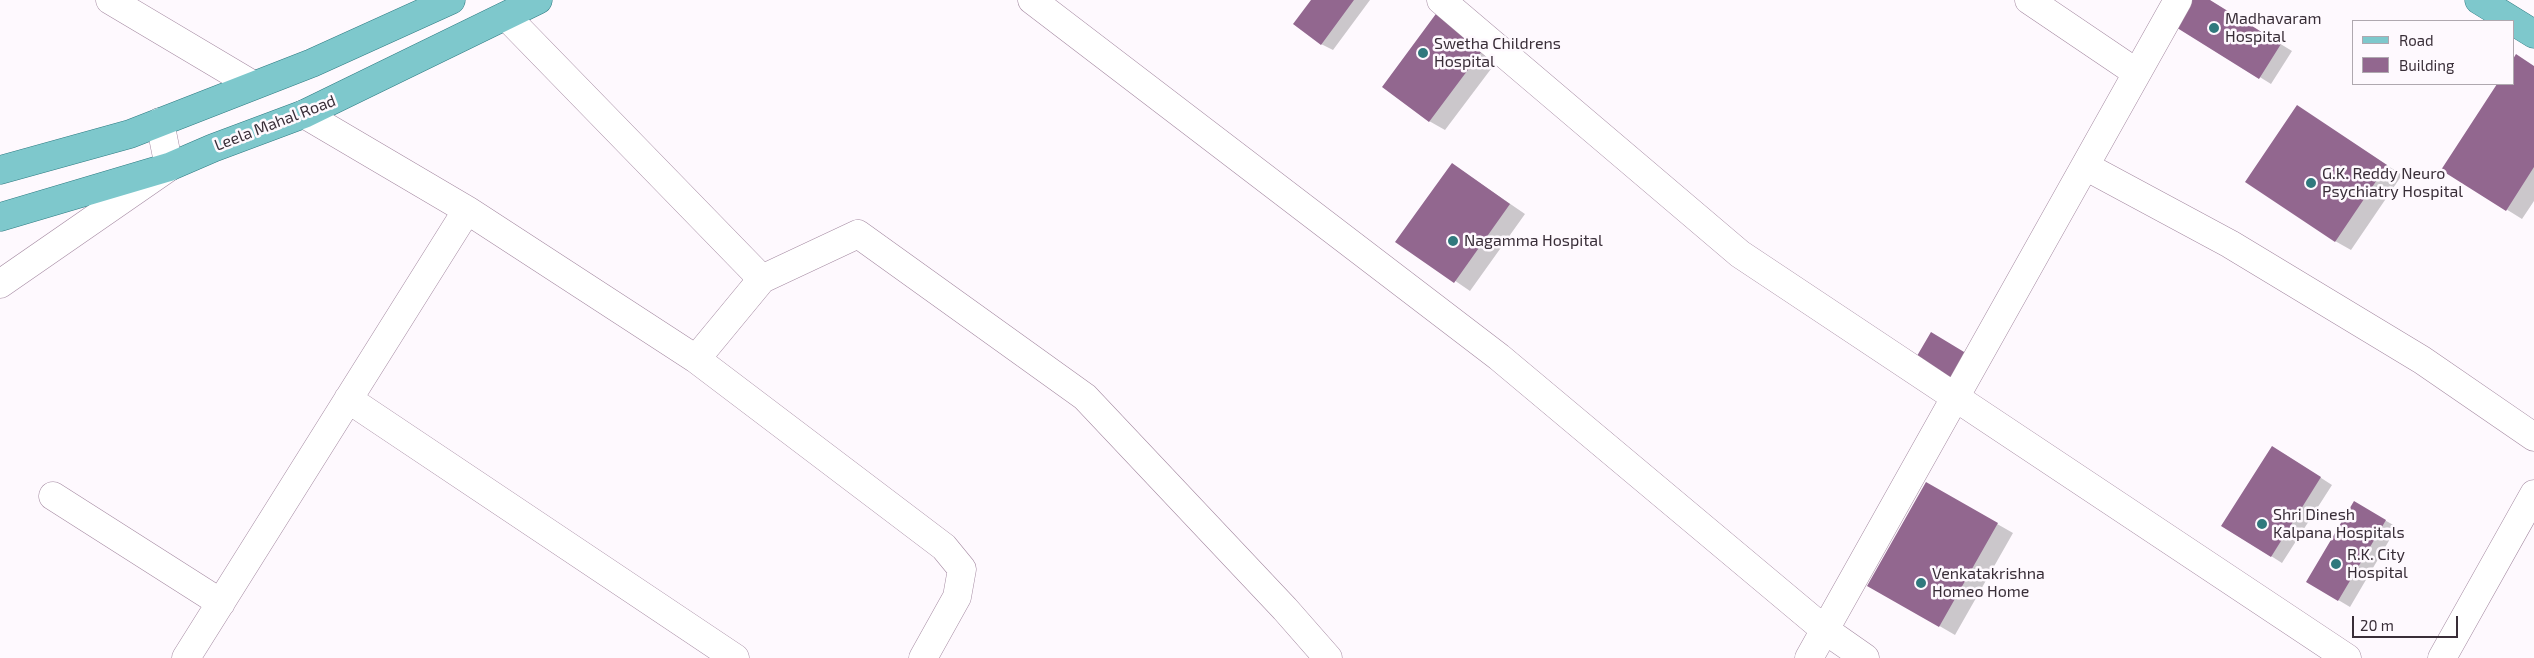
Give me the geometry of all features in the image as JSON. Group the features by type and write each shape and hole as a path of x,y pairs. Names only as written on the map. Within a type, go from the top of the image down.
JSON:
{"main road":[{"path":"0,170 130,134 312,63 451,0"},
{"name":"Leela Mahal Road","path":"0,217 169,167 213,148 304,114 507,17 538,0"},
{"path":"2479,0 2511,20"},
{"path":"2514,22 2534,34"}],"street":[{"path":"110,0 253,85"},
{"path":"1032,0 1499,357 1825,630 1866,658"},
{"path":"1441,0 1740,254 2347,658"},
{"path":"2029,0 2137,73"},
{"path":"1809,658 2178,0"},
{"path":"507,17 762,279"},
{"path":"304,114 467,210 696,359 944,547 962,569 958,597 923,658"},
{"path":"0,284 169,167 160,122"},
{"path":"2085,166 2230,244 2422,360 2534,437"},
{"path":"186,658 467,210"},
{"path":"696,359 762,279 858,234 1085,397 1285,609 1328,658"},
{"path":"348,399 735,658"},
{"path":"2442,658 2534,494"},
{"path":"53,496 221,603"}],"building":[{"path":"1311,0 1354,0 1321,45 1293,24"},
{"path":"2190,0 2210,0 2281,44 2259,79 2174,26"},
{"path":"1441,7 1488,43 1429,122 1382,87"},
{"path":"2516,54 2534,66 2534,167 2506,211 2441,170 2496,85 2514,85 2514,57"},
{"path":"2297,105 2387,165 2335,242 2245,182"},
{"path":"1452,163 1510,204 1454,283 1395,242"},
{"path":"1931,332 1974,358 1949,399 1907,373"},
{"path":"2272,446 2321,477 2271,557 2221,526"},
{"path":"1926,482 1998,523 1939,627 1867,586"},
{"path":"2354,501 2386,520 2338,601 2306,582"}],"place":[{"name":"Madhavaram Hospital","path":"2214,28"},
{"name":"Swetha Childrens Hospital","path":"1423,53"},
{"name":"G.K. Reddy Neuro Psychiatry Hospital","path":"2311,183"},
{"name":"Nagamma Hospital","path":"1453,241"},
{"name":"Shri Dinesh Kalpana Hospitals","path":"2262,524"},
{"name":"R.K. City Hospital","path":"2336,564"},
{"name":"Venkatakrishna Homeo Home","path":"1921,583"}]}
